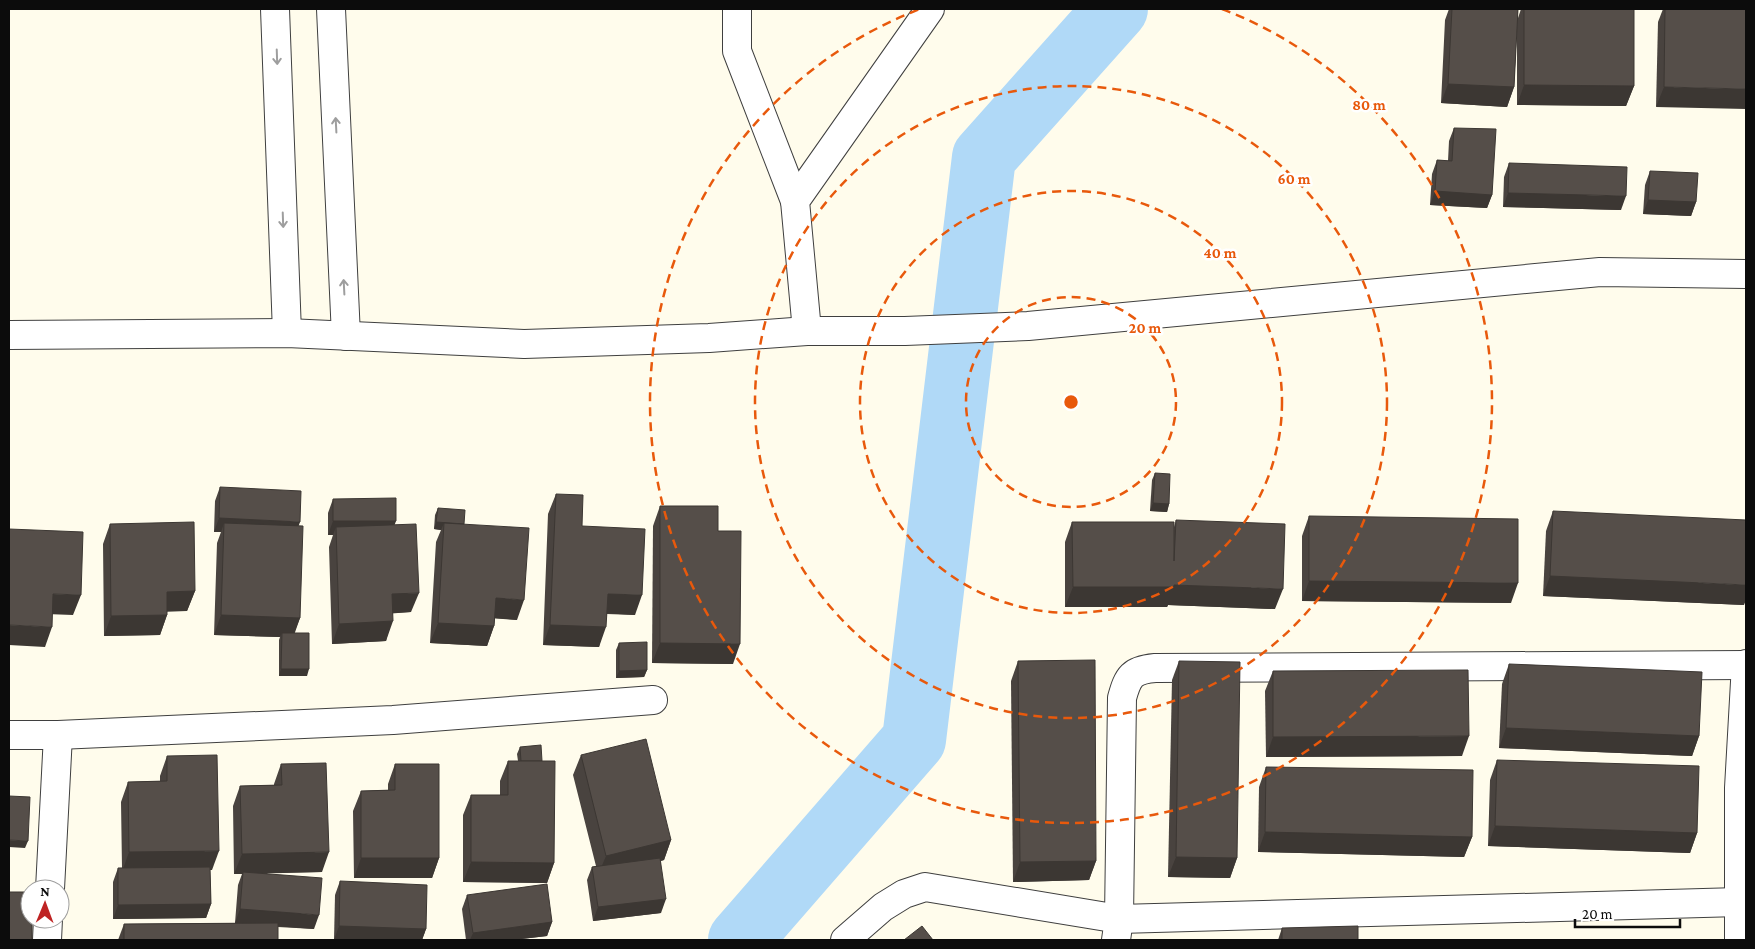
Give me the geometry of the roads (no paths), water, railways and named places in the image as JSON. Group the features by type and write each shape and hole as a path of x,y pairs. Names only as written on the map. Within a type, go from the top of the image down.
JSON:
{"street":[{"path":"275,9 287,333"},
{"path":"331,9 346,336"},
{"path":"737,9 737,51 795,201 807,330"},
{"path":"795,201 930,9"},
{"path":"9,334 287,333 524,344 709,338 807,330 905,330 1028,326 1600,272 1746,274"},
{"path":"1117,930 1122,698 1126,683 1131,675 1141,670 1164,668 1746,664 1739,902 1735,938"},
{"path":"9,735 58,735 393,720 653,700"},
{"path":"51,879 58,735"},
{"path":"845,940 883,907 904,894 925,887 1117,930 1739,902"}],"waterway":[{"path":"740,940 914,740 984,157 1116,9"}]}
